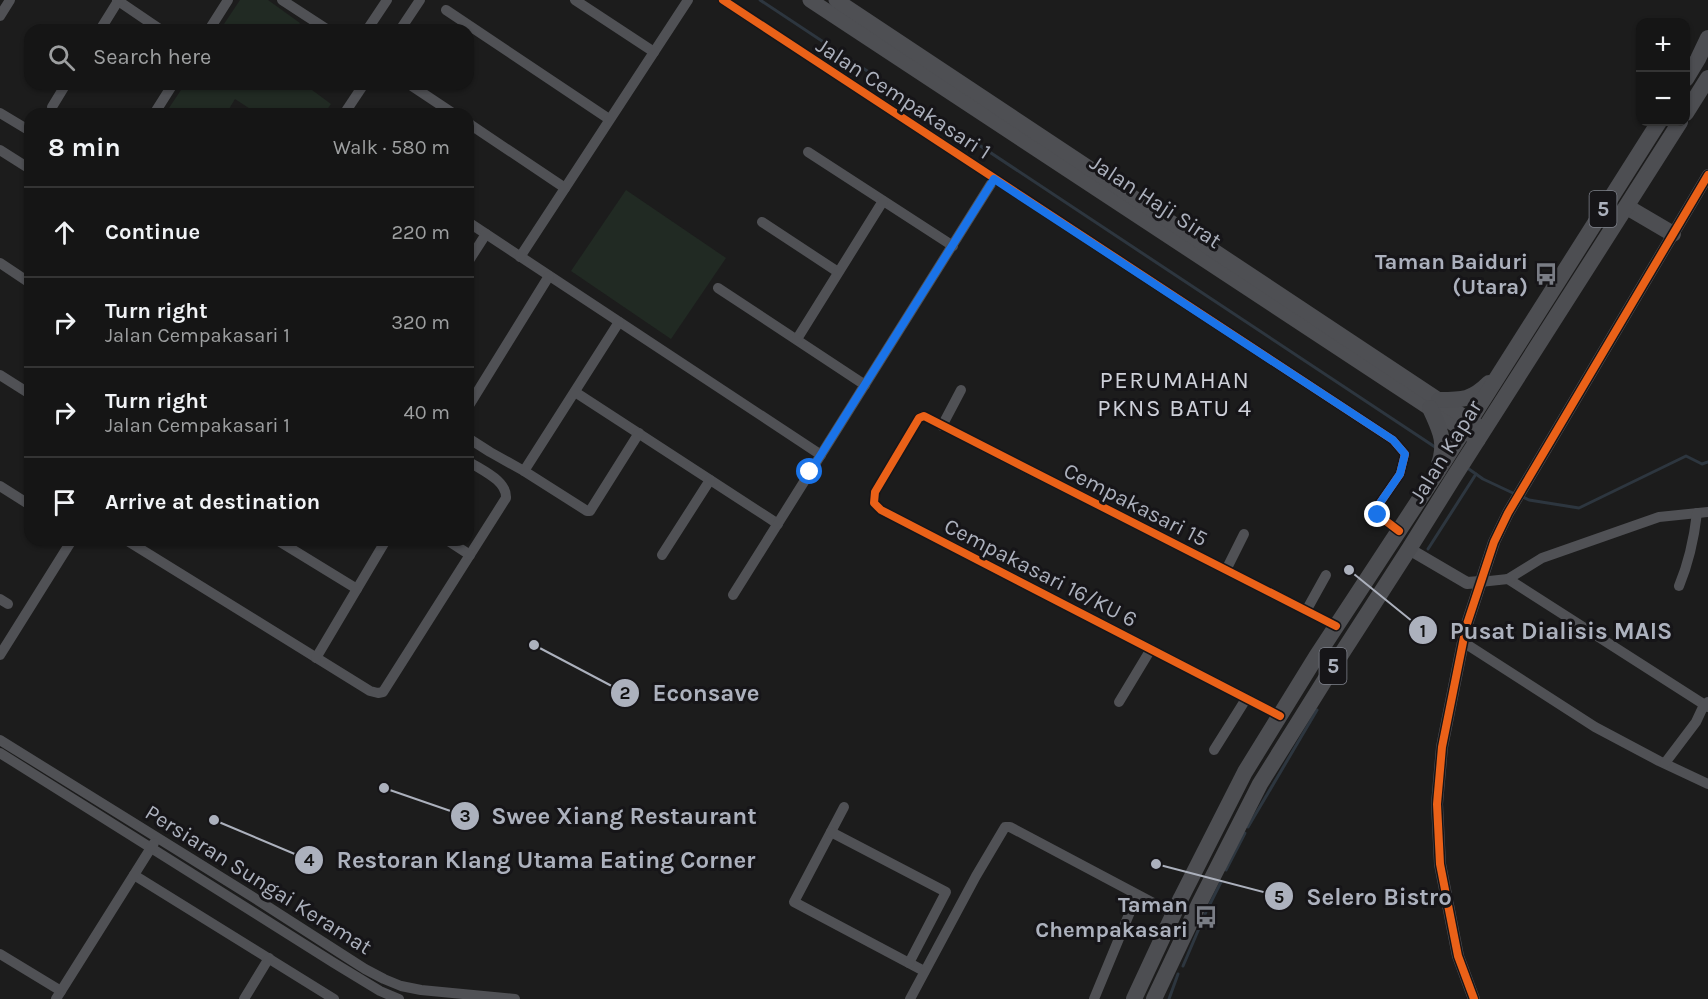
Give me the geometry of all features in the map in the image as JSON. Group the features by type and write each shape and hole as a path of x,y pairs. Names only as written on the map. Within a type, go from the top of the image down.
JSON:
{"highway":[{"path":"1690,72 1708,38"},
{"path":"1690,107 1708,78"},
{"name":"Jalan Kapar","path":"1154,999 1260,784 1409,549 1458,434 1656,126"},
{"name":"Jalan Kapar","path":"1134,999 1232,795 1336,626 1441,471 1477,441 1563,307 1633,211 1678,126"},
{"path":"1633,211 1666,230"},
{"path":"1547,297 1563,307"},
{"path":"1458,434 1434,404 1477,394 1500,372"}],"main road":[{"name":"Jalan Haji Sirat","path":"810,0 1434,404"},
{"name":"Jalan Haji Sirat","path":"836,0 1434,404 1458,434 1477,441"}],"street":[{"path":"0,16 10,0"},
{"path":"213,24 228,0"},
{"path":"282,0 319,24"},
{"path":"371,24 387,0"},
{"path":"404,24 420,0"},
{"path":"576,0 654,52"},
{"path":"520,257 688,0"},
{"name":"Jalan Cempakasari 1","path":"723,0 1393,440 1405,454 1400,474 1380,503 1378,515 1399,531"},
{"path":"104,24 118,1 152,24"},
{"path":"446,10 467,24"},
{"path":"474,29 609,119"},
{"path":"52,107 62,90"},
{"path":"158,108 169,90"},
{"path":"348,108 360,90"},
{"path":"418,90 445,108"},
{"path":"0,113 24,127"},
{"path":"474,127 565,188"},
{"path":"0,150 24,165"},
{"path":"808,152 952,246"},
{"path":"1474,999 1458,956 1440,864 1437,804 1442,747 1466,627 1494,542 1508,513 1666,230 1708,175"},
{"path":"733,595 994,179"},
{"path":"797,339 883,201"},
{"path":"762,222 838,272"},
{"path":"474,226 821,455"},
{"path":"474,253 486,234"},
{"path":"0,263 24,279"},
{"path":"474,397 549,276"},
{"path":"718,288 865,385"},
{"path":"524,471 619,322"},
{"path":"0,375 24,390"},
{"path":"942,426 961,390"},
{"path":"575,392 778,524"},
{"name":"Cempakasari 15","path":"919,418 924,416 1336,626"},
{"name":"Cempakasari 16/KU 6","path":"919,418 875,492 873,498 876,507 1280,716"},
{"path":"474,442 580,508 589,511 639,433"},
{"path":"136,546 370,691 383,692 506,498 506,490 501,483 474,464"},
{"path":"662,555 710,480"},
{"path":"0,486 24,501"},
{"path":"1409,549 1467,583 1508,579 1542,558 1659,517 1702,512 1679,586"},
{"path":"1226,570 1244,534"},
{"path":"0,655 68,546"},
{"path":"291,546 357,589"},
{"path":"316,658 383,546"},
{"path":"456,546 470,555"},
{"path":"1306,611 1326,575"},
{"path":"1508,579 1707,705 1665,763"},
{"path":"1463,642 1595,727 1708,784"},
{"path":"1119,702 1151,649"},
{"path":"1214,750 1246,699"},
{"name":"Persiaran Sungai Keramat","path":"0,740 384,979 401,986 421,990 515,999"},
{"name":"Persiaran Sungai Keramat","path":"0,753 334,963 380,991 399,999"},
{"path":"844,807 794,902 924,971"},
{"path":"910,999 1005,827 1010,827 1174,914"},
{"path":"831,832 946,892 909,963"},
{"path":"0,954 59,995 157,837"},
{"path":"134,875 334,999"},
{"path":"1094,999 1137,895"},
{"path":"243,999 268,958"}],"shaded area":[{"path":"240,0 268,0 300,23 299,24 224,24"},
{"path":"181,90 312,90 331,104 328,108 249,108 235,99 230,108 169,108"},
{"path":"626,190 726,258 671,339 571,271"}],"waterway":[{"path":"760,0 1435,447"},
{"path":"1521,496 1529,500 1579,508 1686,456 1702,464 1708,462"},
{"path":"1466,467 1483,479 1515,494"},
{"path":"1428,549 1476,474"},
{"path":"1248,827 1317,710"},
{"path":"1226,870 1245,833"},
{"path":"1210,904 1221,882"},
{"path":"1183,966 1206,912"},
{"path":"1169,999 1178,974"}],"cycle path":[{"path":"723,0 1393,440 1405,454 1400,474 1380,503 1378,515 1399,531"},
{"path":"1474,999 1458,956 1440,864 1437,804 1442,747 1466,627 1494,542 1508,513 1708,175"},
{"path":"1280,716 881,510 874,503 875,492 919,418 924,416 1336,626"}],"place":[{"name":"Taman Baiduri (Utara)","path":"1546,274"},
{"name":"Pusat Dialisis MAIS","path":"1349,570"},
{"name":"Econsave","path":"534,645"},
{"name":"Swee Xiang Restaurant","path":"384,788"},
{"name":"Restoran Klang Utama Eating Corner","path":"214,820"},
{"name":"Selero Bistro","path":"1156,864"},
{"name":"Taman Chempakasari","path":"1206,917"}],"district":[{"name":"PERUMAHAN PKNS BATU 4","path":"1175,394"}],"route":[{"path":"810,472 994,179 1393,440 1405,454 1400,474 1380,503 1378,515"}]}
